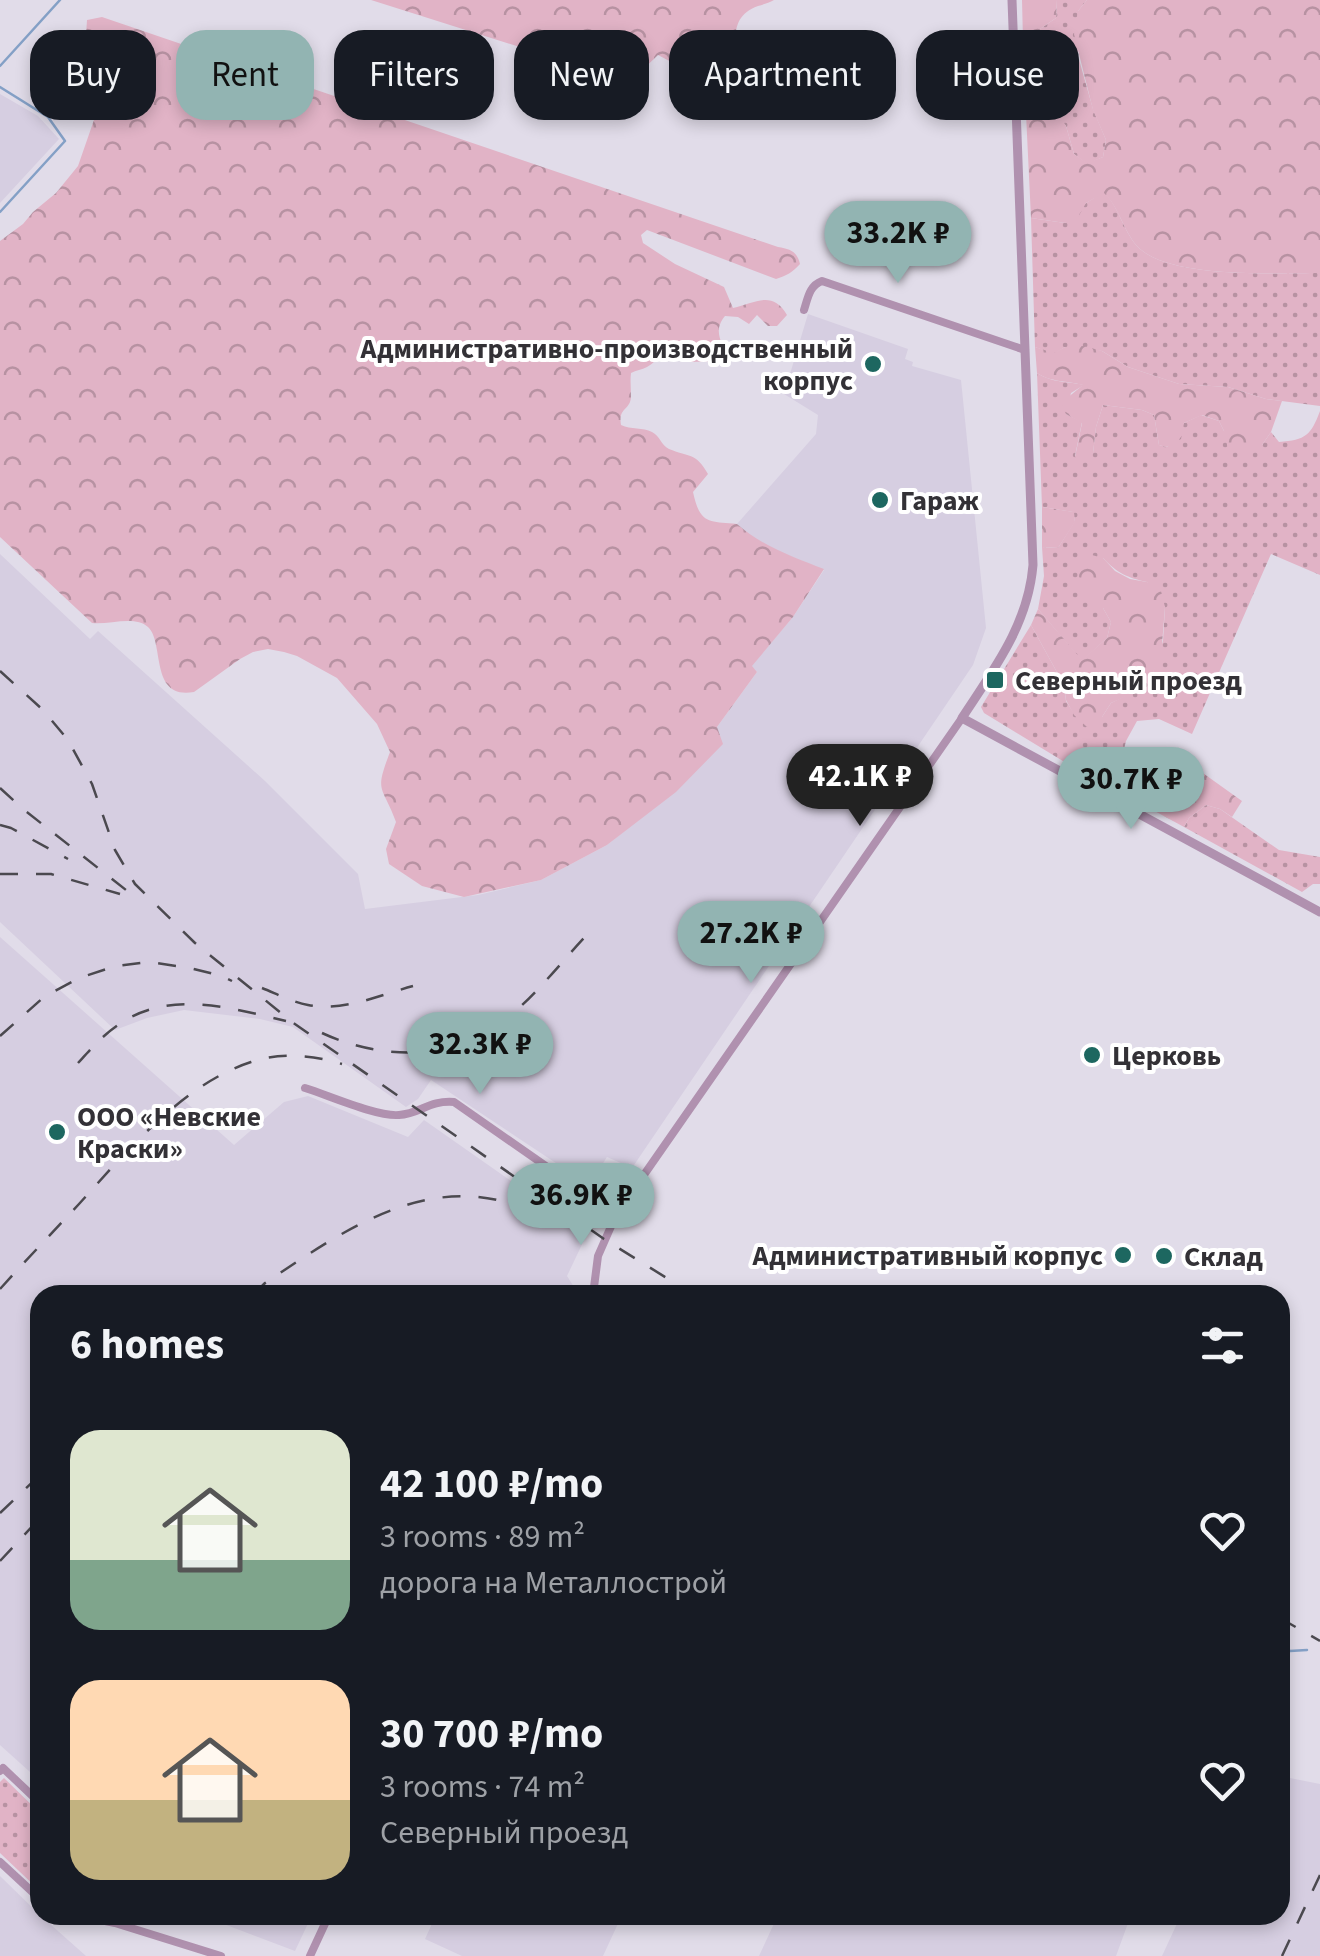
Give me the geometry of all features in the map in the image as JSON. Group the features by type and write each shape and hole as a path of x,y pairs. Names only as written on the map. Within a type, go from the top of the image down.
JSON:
{"street":[{"path":"594,1285 598,1256 616,1215 962,718 1024,615 1031,591 1033,538 1012,0"},
{"path":"804,310 810,292 822,281 1025,350"},
{"path":"962,718 1320,912"},
{"path":"305,1088 389,1115 404,1115 440,1101 454,1102 616,1215"},
{"path":"0,1772 3,1768 30,1794"},
{"path":"0,1862 30,1890"},
{"path":"131,1925 221,1956"},
{"path":"310,1956 324,1925"}],"shaded area":[{"path":"0,94 30,111 30,120 42,120 59,139 0,203"},
{"path":"808,314 908,349 905,359 913,362 912,366 961,380 986,628 973,665 632,1168 607,1157 589,1185 431,1080 418,1099 406,1107 293,1027 184,1010 115,1030 0,922 0,554 90,639 98,631 265,781 358,874 365,909 478,895 541,880 607,845 632,825 717,727 757,672 751,666 793,617 824,570 780,552 737,524 816,434 818,415 784,394"},
{"path":"0,937 234,1145 284,1102 308,1096 408,1137 424,1120 587,1234 567,1276 573,1285 30,1285 30,1772 0,1745"},
{"path":"1290,1778 1320,1784 1320,1956 1162,1956 1176,1925 1290,1925"},
{"path":"0,1876 30,1905 30,1925 51,1925 86,1956 0,1956"},
{"path":"226,1925 307,1925 295,1951"},
{"path":"431,1925 617,1925 603,1956 462,1956 425,1939"},
{"path":"773,1925 1127,1925 1116,1956 759,1956"}],"green space":[{"path":"371,0 774,0 742,16 736,30 669,30 669,61 658,55 649,64 649,30 514,30 514,45 494,39 494,30 466,30"},
{"path":"1022,0 1057,0 1056,18 1040,30 1023,30"},
{"path":"1057,0 1087,0 1078,11 1078,30 1040,30 1056,18"},
{"path":"1087,0 1320,0 1320,273 1223,272 1152,257 1132,240 1104,193 1086,203 1077,219 1065,223 1031,218 1026,120 1062,120 1074,154 1087,163 1103,157 1106,140 1093,110 1079,54 1079,30 1075,30 1078,11"},
{"path":"102,17 140,30 86,30 87,20"},
{"path":"156,35 176,42 176,120 314,120 314,89 334,96 334,120 405,120 792,251 800,264 776,279 647,230 641,235 643,243 675,264 724,287 733,308 769,300 787,315 777,326 768,326 757,315 749,324 738,317 725,316 719,332 726,358 718,361 690,362 685,349 663,353 647,367 631,373 630,401 621,415 621,425 652,432 669,449 700,462 708,474 693,492 703,516 737,524 767,545 824,569 793,617 752,666 757,672 717,727 723,744 676,792 607,845 541,880 464,897 422,886 389,864 386,849 396,822 381,783 390,752 377,724 337,678 297,656 268,649 240,659 194,692 180,692 164,679 153,635 143,623 92,623 0,537 0,241 56,193 78,166 94,120 156,120"},
{"path":"1079,60 1106,140 1103,157 1087,164 1074,154 1061,120 1079,120"},
{"path":"1104,192 1132,240 1152,257 1223,272 1320,273 1320,406 1266,399 1228,387 1179,384 1128,367 1102,351 1065,347 1054,354 1035,347 1031,218 1065,223"},
{"path":"1084,346 1102,351 1128,367 1179,384 1228,387 1282,401 1271,432 1262,445 1228,449 1219,421 1202,415 1184,423 1181,439 1166,447 1159,445 1154,415 1103,405 1093,453 1082,460 1075,457 1082,423 1066,414 1061,403 1083,385 1037,373 1035,347 1054,353 1065,347"},
{"path":"1037,373 1084,385 1071,393 1066,414 1082,422 1075,456 1093,453 1103,405 1154,415 1159,445 1167,447 1184,423 1201,415 1219,421 1224,431 1262,445 1271,432 1279,442 1301,438 1314,426 1320,411 1320,575 1271,554 1192,734 1159,719 1137,721 1123,753 1099,783 984,713 981,707 1031,625 1064,685 1066,701 1075,715 1102,717 1111,703 1129,694 1153,672 1163,641 1165,607 1147,582 1123,574 1103,558 1103,608 1111,622 1107,638 1082,661 1038,609 1044,576 1042,547 1058,548 1075,521 1073,512 1042,507"},
{"path":"1042,507 1074,512 1075,522 1058,548 1042,547"},
{"path":"1088,554 1103,558 1130,579 1147,582 1161,591 1165,607 1161,657 1153,672 1129,695 1111,703 1102,717 1087,727 1074,715 1064,685 1031,625 1038,609 1082,660 1107,638 1111,622 1103,608 1086,601 1077,569"},
{"path":"1186,761 1242,801 1232,817 1206,805 1184,827 1127,796 1136,775 1168,770"},
{"path":"1206,805 1220,809 1279,850 1320,857 1320,884 1302,892 1184,827"},
{"path":"4,1778 30,1803 30,1882 0,1853 0,1782"}],"waterway":[{"path":"0,66 60,0"},
{"path":"0,87 48,117 65,141 0,212"},
{"path":"1290,1651 1307,1650"}],"railway":[{"path":"0,671 43,710 68,740 92,784 115,850 135,884 195,943 292,1022 604,1239 678,1285"},
{"path":"0,788 140,901"},
{"path":"0,825 68,859"},
{"path":"0,874 51,874 120,894"},
{"path":"322,1033 387,1051 432,1051 454,1046 507,1018 584,938"},
{"path":"0,1036 44,997 79,978 116,966 149,962 190,968 232,981"},
{"path":"262,988 321,1007 361,1002 413,986"},
{"path":"78,1063 118,1025 158,1007 222,1007 286,1021"},
{"path":"0,1289 136,1142 202,1086 226,1072 273,1057 308,1057 342,1064"},
{"path":"263,1285 345,1232 403,1206 434,1199 465,1196 507,1202 575,1232"},
{"path":"0,1513 30,1484"},
{"path":"0,1561 30,1529"},
{"path":"1290,1624 1320,1641"},
{"path":"1282,1956 1320,1875"}],"place":[{"name":"Административно-производственный корпус","path":"873,364"},
{"name":"Гараж","path":"880,500"},
{"name":"Северный проезд","path":"995,680"},
{"name":"Церковь","path":"1092,1055"},
{"name":"ООО «Невские Краски»","path":"57,1132"},
{"name":"Административный корпус","path":"1123,1255"},
{"name":"Склад","path":"1164,1256"}]}
